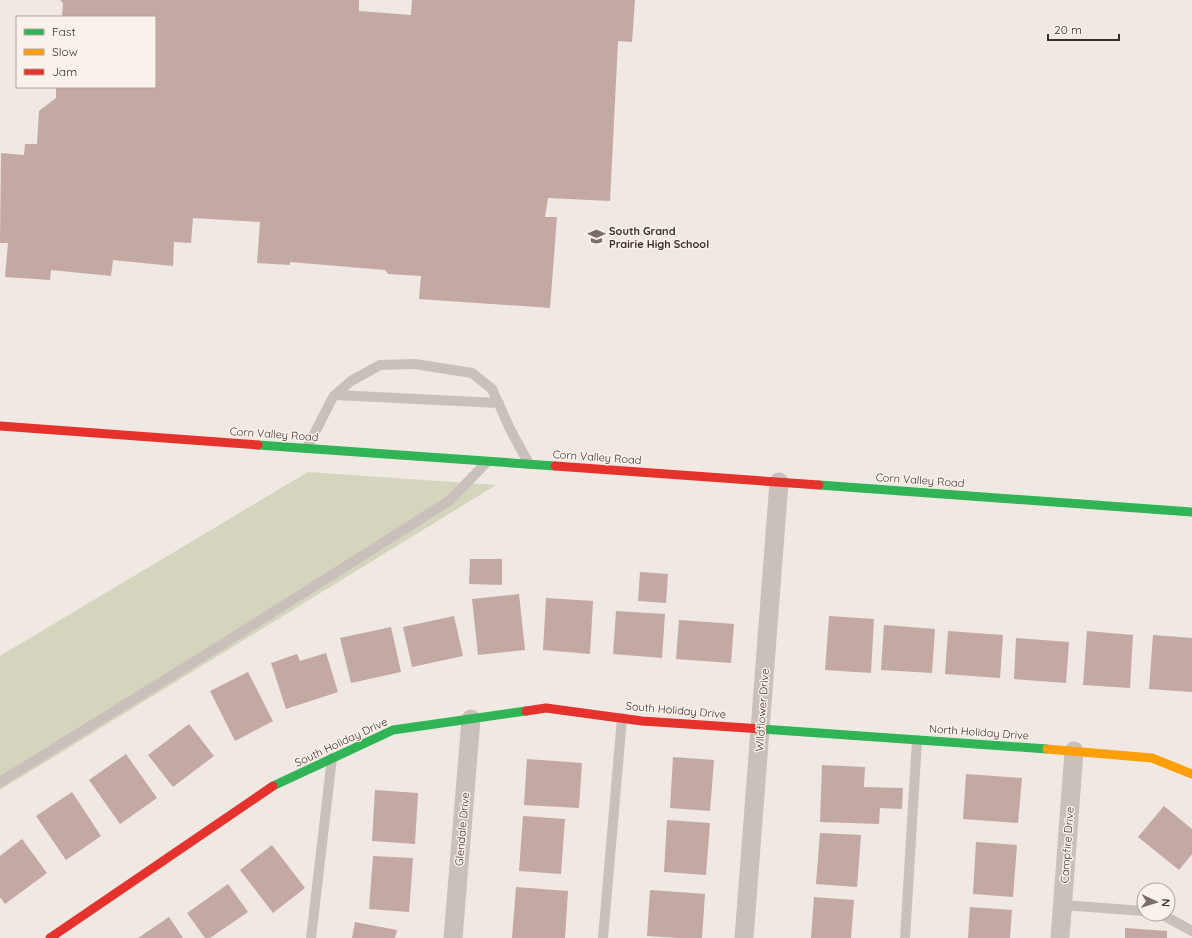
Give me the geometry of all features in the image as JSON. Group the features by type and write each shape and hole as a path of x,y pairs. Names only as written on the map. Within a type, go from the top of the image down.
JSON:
{"street":[{"name":"Corn Valley Road","path":"0,426 1192,512"},
{"name":"Wildflower Drive","path":"744,938 779,482"},
{"name":"South Holiday Drive","path":"50,938 273,786 393,730 546,708 622,718 761,729"},
{"name":"Glendale Drive","path":"453,938 471,719"},
{"name":"North Holiday Drive","path":"761,729 1074,751 1152,758 1192,774"},
{"name":"Campfire Drive","path":"1060,938 1074,751"}],"lane":[{"path":"307,448 333,397 351,381 380,365 415,364 472,373 492,389 511,431 529,464"},
{"path":"335,396 498,403"},
{"path":"0,782 449,501 488,461"},
{"path":"603,938 622,718"},
{"path":"905,938 917,740"},
{"path":"311,938 332,758"},
{"path":"1063,905 1136,910"},
{"path":"1176,922 1192,931"}],"green space":[{"path":"308,472 496,485 0,790 0,656"}],"building":[{"path":"60,0 359,0 359,11 411,15 412,0 635,0 632,42 618,41 610,201 548,198 545,217 557,217 550,308 419,299 421,276 388,274 385,270 290,262 290,265 257,263 260,222 193,218 191,243 174,242 173,266 113,260 111,276 51,270 50,280 5,277 8,243 0,243 1,153 24,155 25,144 37,144 39,111 56,98 56,88 156,88 156,16 62,16 63,3"},
{"path":"470,559 502,559 502,585 469,584"},
{"path":"640,572 668,574 666,603 638,601"},
{"path":"519,594 525,650 478,655 472,599"},
{"path":"546,598 593,601 590,654 543,650"},
{"path":"616,611 665,614 662,658 613,654"},
{"path":"454,616 463,656 412,667 403,627"},
{"path":"829,616 874,619 871,673 825,670"},
{"path":"679,620 734,624 731,663 676,659"},
{"path":"884,625 935,629 932,673 881,670"},
{"path":"391,627 401,672 351,683 340,638"},
{"path":"948,631 1003,635 1000,678 945,674"},
{"path":"1087,631 1133,635 1130,688 1083,685"},
{"path":"1153,635 1192,638 1192,692 1149,689"},
{"path":"1016,638 1069,642 1066,683 1014,679"},
{"path":"326,653 338,692 286,709 271,663 297,654 300,661"},
{"path":"248,672 273,721 235,741 210,691"},
{"path":"189,724 214,756 173,787 148,755"},
{"path":"126,754 157,798 120,824 89,780"},
{"path":"673,757 714,760 710,811 670,808"},
{"path":"527,759 582,763 579,808 524,805"},
{"path":"822,765 865,767 864,787 903,788 902,809 880,808 879,824 820,822"},
{"path":"966,774 1022,778 1018,823 963,819"},
{"path":"375,790 418,793 415,844 372,841"},
{"path":"72,792 101,836 66,860 36,816"},
{"path":"1164,806 1192,829 1192,854 1179,870 1138,837"},
{"path":"523,816 565,819 561,874 519,871"},
{"path":"667,820 710,823 706,875 664,872"},
{"path":"820,833 861,835 857,887 816,884"},
{"path":"22,839 47,873 5,904 0,897 0,856"},
{"path":"976,842 1017,845 1013,897 973,894"},
{"path":"272,845 305,888 273,913 240,870"},
{"path":"373,856 413,858 409,912 369,909"},
{"path":"228,884 248,912 210,938 205,938 187,913"},
{"path":"516,887 568,891 565,938 512,938"},
{"path":"650,890 705,894 702,938 647,936"},
{"path":"814,897 854,900 851,938 811,938"},
{"path":"970,907 1012,910 1010,938 968,938"},
{"path":"169,917 183,938 138,938"},
{"path":"355,922 397,930 395,938 352,938"},
{"path":"1125,928 1167,931 1167,938 1125,938"}],"traffic: fast":[{"path":"258,445 555,466"},
{"path":"819,485 1192,512"},
{"path":"273,786 393,730 526,711"},
{"path":"762,729 1047,749"}],"traffic: slow":[{"path":"1047,749 1152,758 1192,774"}],"traffic: jam":[{"path":"0,426 258,445"},
{"path":"555,466 819,485"},
{"path":"526,711 546,708 642,721 762,729"},
{"path":"50,938 273,786"}],"place":[{"name":"South Grand Prairie High School","path":"596,237"}]}
